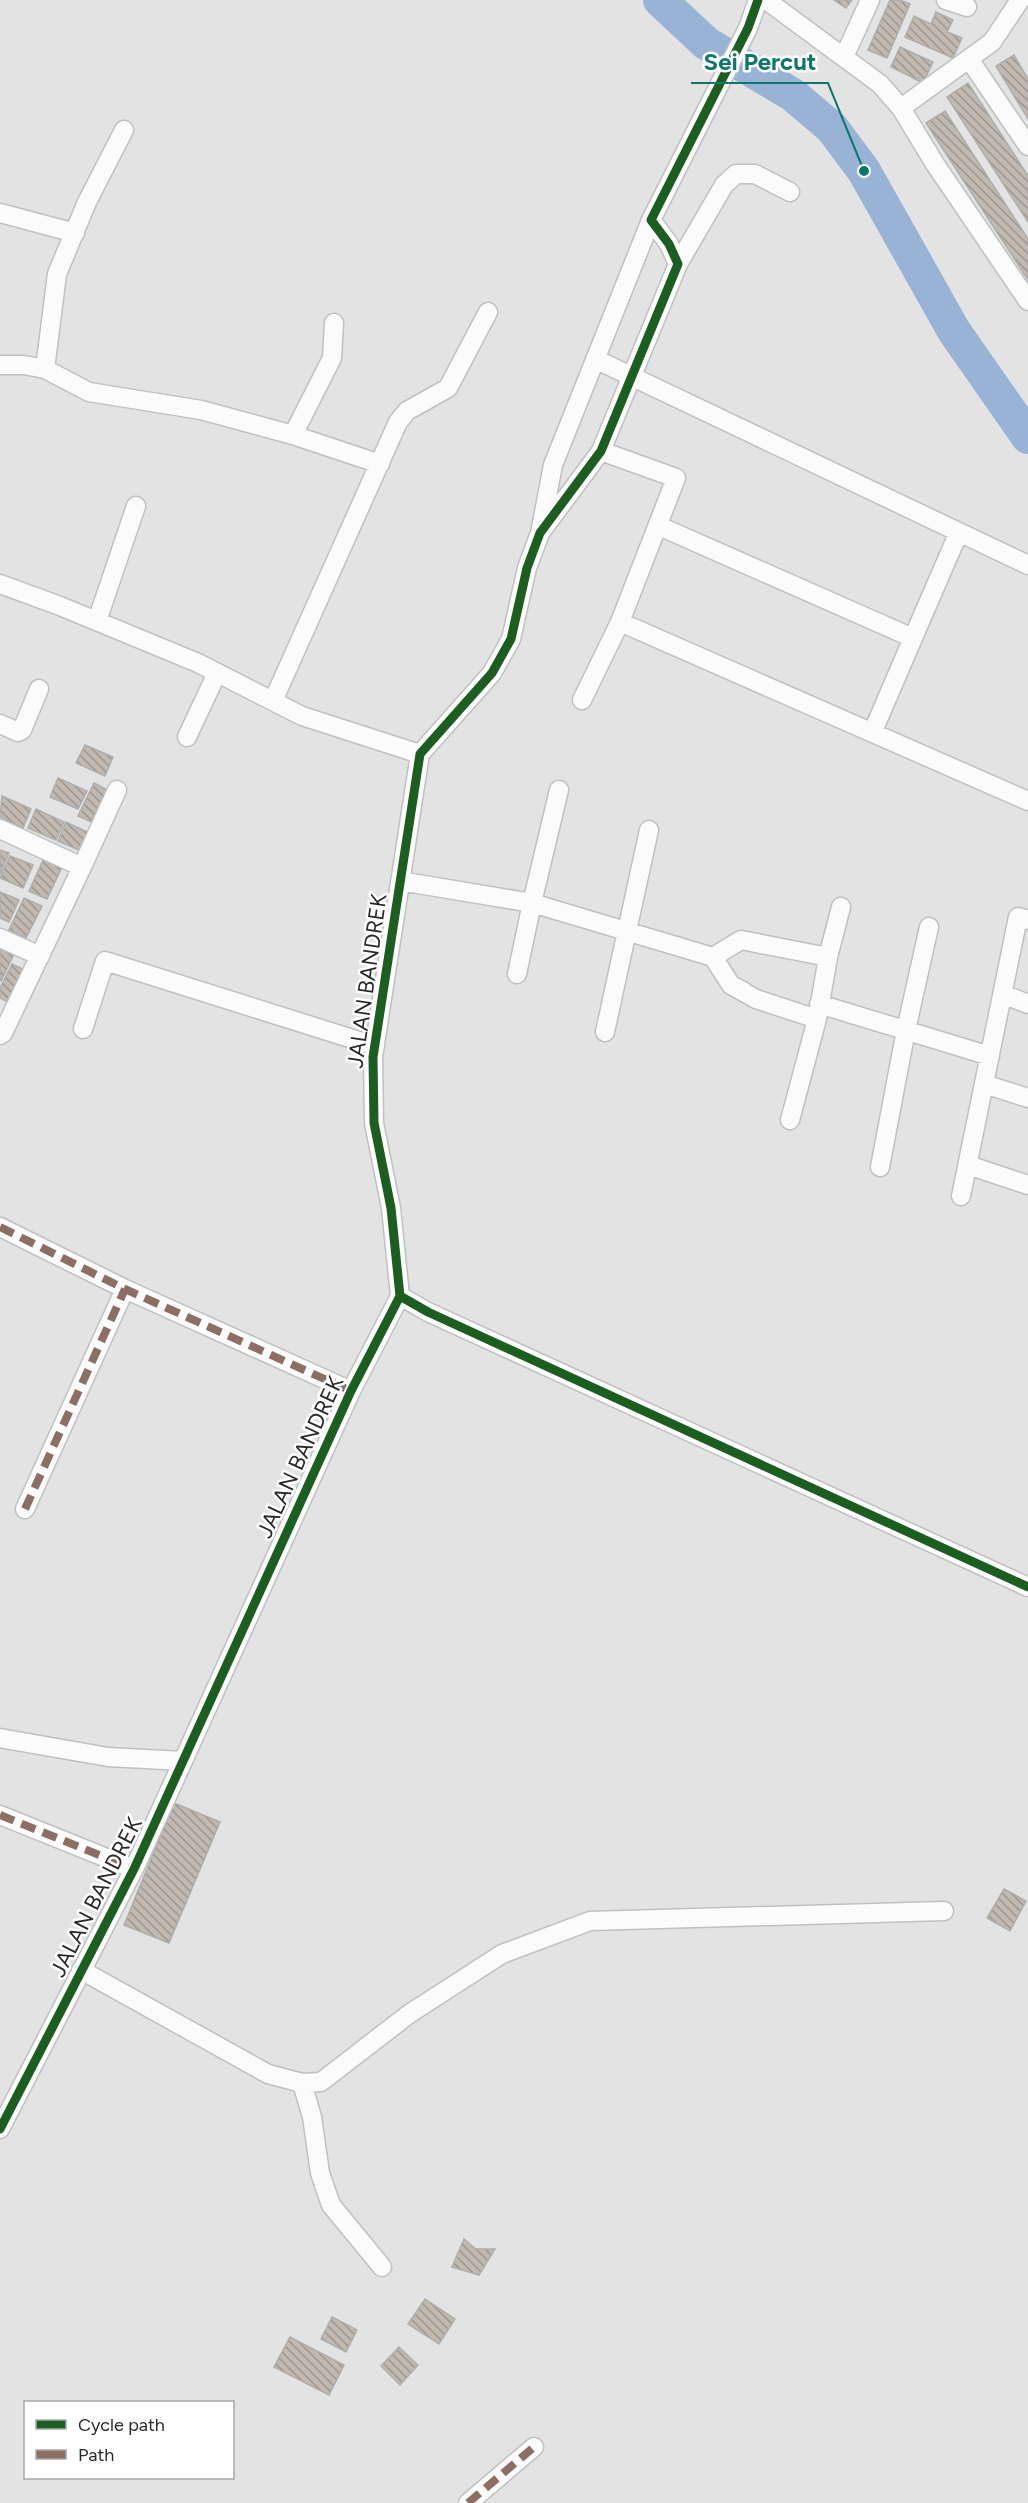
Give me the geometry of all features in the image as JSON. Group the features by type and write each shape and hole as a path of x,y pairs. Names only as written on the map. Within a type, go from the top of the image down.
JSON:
{"street":[{"path":"0,584 97,621 216,673 302,716 420,754 492,672 511,639 527,568 540,533 553,465 651,220 748,28 758,0"},
{"path":"766,0 880,84 901,108 935,164 1028,301"},
{"path":"844,57 870,0"},
{"path":"946,0 967,7"},
{"path":"901,108 992,42 1020,0"},
{"path":"969,59 1028,146"},
{"path":"45,369 57,274 87,202 124,130"},
{"path":"540,533 601,451 678,264 724,185 736,174 755,174 790,192"},
{"path":"0,213 75,233"},
{"path":"651,220 669,244 678,264"},
{"path":"273,701 398,422 407,411 448,388 488,312"},
{"path":"293,435 332,358 334,323"},
{"path":"595,359 632,379 1028,566"},
{"path":"0,365 24,365 45,369 89,392 201,410 293,435 380,464"},
{"path":"582,700 620,622 676,478 601,451"},
{"path":"97,621 136,506"},
{"path":"659,526 914,638"},
{"path":"873,731 958,534"},
{"path":"620,622 873,731 1028,801"},
{"path":"187,737 216,673"},
{"path":"0,724 18,732 22,730 39,689"},
{"name":"JALAN BANDREK","path":"0,2129 4,2109 134,1869 351,1391 400,1296 391,1208 374,1123 375,1046 420,754"},
{"path":"0,1035 40,956 117,790"},
{"path":"517,974 559,790"},
{"path":"0,829 82,867"},
{"path":"605,1032 650,830"},
{"path":"400,881 532,903 713,957 737,988 756,999 906,1030 990,1056"},
{"path":"790,1120 818,1012 828,957 841,907"},
{"path":"961,1196 1018,917 1028,920"},
{"path":"880,1167 906,1030 929,927"},
{"path":"0,938 40,956"},
{"path":"713,957 741,940 828,957"},
{"path":"83,1029 105,961 375,1046"},
{"path":"1003,994 1028,1004"},
{"path":"984,1084 1028,1098"},
{"path":"968,1166 1028,1185"},
{"path":"0,1227 125,1289 351,1391"},
{"path":"25,1509 125,1289"},
{"path":"400,1296 428,1312 1028,1587"},
{"path":"0,1738 108,1757 183,1761"},
{"path":"0,1815 134,1869"},
{"path":"81,1970 268,2074 302,2083 321,2082 410,2014 502,1954 590,1921 944,1911"},
{"path":"302,2083 312,2117 320,2173 331,2205 382,2267"},
{"path":"468,2503 534,2447"}],"building":[{"path":"834,0 852,0 846,8"},
{"path":"890,0 900,0 910,4 887,58 868,50"},
{"path":"936,12 953,20 947,32 962,38 953,58 905,37 914,16 931,24"},
{"path":"900,47 933,62 923,83 891,67"},
{"path":"1014,55 1028,79 1028,119 996,66"},
{"path":"968,83 1028,176 1028,222 947,97"},
{"path":"945,111 1028,239 1028,280 926,123"},
{"path":"85,745 113,757 105,776 76,763"},
{"path":"58,778 87,791 78,809 50,797"},
{"path":"94,783 111,792 96,824 78,816"},
{"path":"2,796 31,809 23,828 0,817"},
{"path":"36,809 64,822 56,840 28,828"},
{"path":"66,822 94,835 86,853 58,841"},
{"path":"0,850 9,853 0,874"},
{"path":"10,856 33,865 23,888 0,878"},
{"path":"44,858 62,867 47,899 29,891"},
{"path":"0,892 19,900 9,922 0,918"},
{"path":"24,898 42,906 26,938 9,930"},
{"path":"0,940 17,948 1,981 0,980"},
{"path":"12,964 29,972 14,1005 0,998 0,988"},
{"path":"174,1803 220,1822 169,1943 124,1925"},
{"path":"1004,1889 1026,1901 1010,1931 987,1918"},
{"path":"464,2239 476,2249 495,2249 479,2275 452,2267"},
{"path":"425,2299 455,2319 439,2344 408,2324"},
{"path":"332,2317 357,2330 346,2352 321,2339"},
{"path":"290,2337 344,2365 329,2395 274,2367"},
{"path":"399,2347 418,2365 400,2385 381,2366"}],"waterway":[{"path":"660,0 706,43 793,95 832,128 864,171 954,331 1028,437"}],"marked path":[{"path":"0,1227 125,1289 351,1391"},
{"path":"25,1509 125,1289"},
{"path":"0,1815 134,1869"},
{"path":"468,2503 534,2447"}],"cycle path":[{"path":"0,2129 134,1869 351,1391 400,1296 391,1208 374,1123 373,1057 420,754 492,673 511,639 527,568 540,533 601,451 678,264 669,244 651,220 748,28 758,0"},
{"path":"400,1296 428,1312 1028,1587"}],"place":[{"name":"Sei Percut","path":"864,171"}]}
